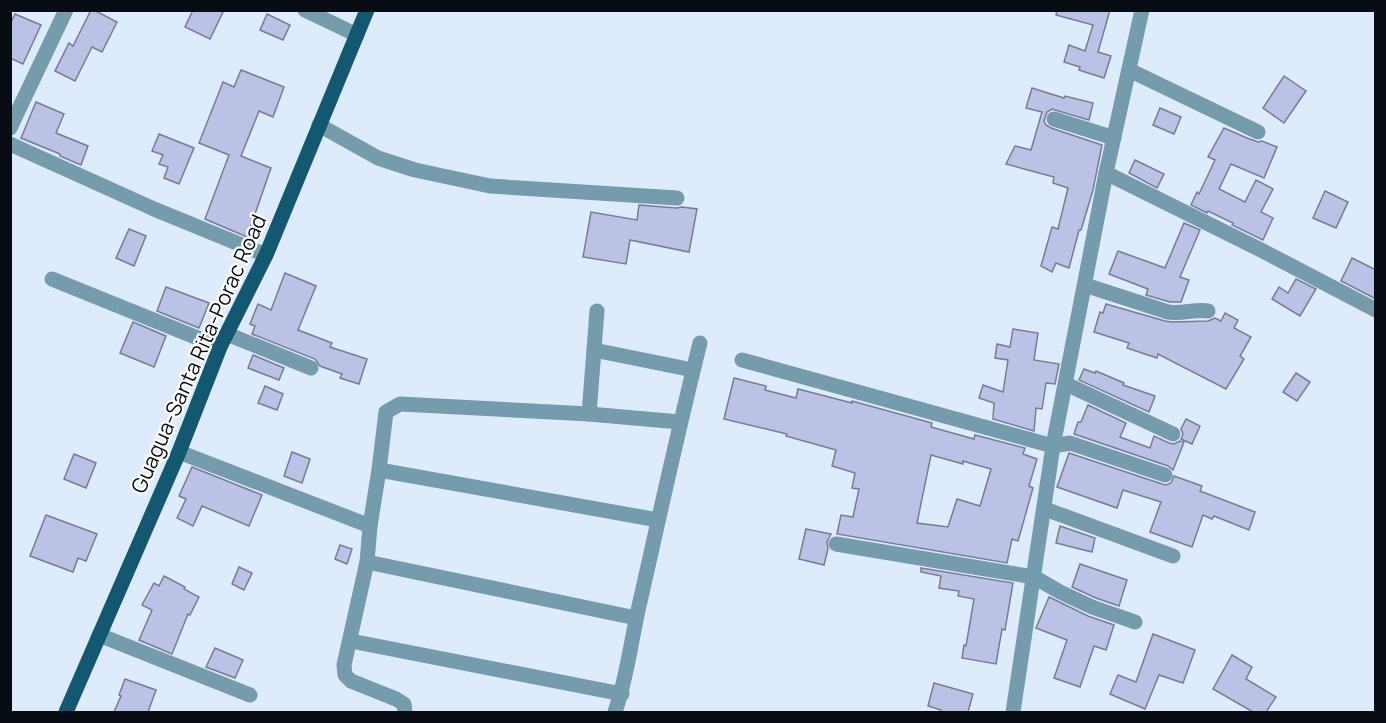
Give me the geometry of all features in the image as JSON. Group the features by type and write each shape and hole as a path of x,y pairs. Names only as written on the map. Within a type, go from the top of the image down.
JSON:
{"main road":[{"name":"Guagua-Santa Rita-Porac Road","path":"66,712 179,452 224,340 266,255 367,10"}],"street":[{"path":"10,128 66,10"},
{"path":"305,10 357,36"},
{"path":"1013,712 1053,446 1106,173 1142,10"},
{"path":"1129,70 1258,132"},
{"path":"1054,119 1114,138"},
{"path":"319,125 378,158 415,170 490,186 677,198"},
{"path":"10,144 154,209 266,255"},
{"path":"1106,173 1376,310"},
{"path":"52,279 311,368"},
{"path":"1085,285 1168,312 1208,311"},
{"path":"589,414 597,311"},
{"path":"615,712 622,694 636,618 700,343"},
{"path":"594,350 693,370"},
{"path":"742,360 1053,446 1070,443 1078,445 1165,475"},
{"path":"1066,384 1173,434"},
{"path":"405,712 404,704 396,699 351,681 345,675 344,665 367,562 386,412 400,404 589,414 680,422"},
{"path":"179,452 370,526"},
{"path":"379,470 658,520"},
{"path":"1045,509 1173,556"},
{"path":"836,544 1034,577 1092,607 1135,622"},
{"path":"367,562 636,618"},
{"path":"99,635 250,694"},
{"path":"351,641 622,694"}],"building":[{"path":"91,10 117,22 102,52 92,47 75,81 55,71 69,43 73,46"},
{"path":"193,10 224,10 210,39 185,27"},
{"path":"1057,10 1110,10 1098,52 1111,56 1104,78 1079,70 1080,67 1064,62 1069,45 1085,51 1093,25 1056,15"},
{"path":"15,14 41,25 23,64 10,58 10,24"},
{"path":"267,14 290,25 283,40 260,30"},
{"path":"241,70 284,87 273,117 259,111 241,156 271,168 247,237 205,219 229,155 199,143 223,82 234,87"},
{"path":"1284,76 1306,91 1284,123 1263,108"},
{"path":"1032,88 1064,98 1065,96 1093,103 1089,120 1052,109 1047,112 1044,121 1051,128 1102,145 1093,190 1069,268 1056,263 1052,272 1041,266 1052,227 1058,229 1068,188 1053,183 1054,177 1006,164 1015,146 1031,150 1042,112 1026,108"},
{"path":"36,102 64,114 56,133 88,146 81,165 21,138"},
{"path":"1160,108 1181,117 1174,134 1153,125"},
{"path":"1224,128 1277,147 1264,178 1231,164 1219,189 1245,202 1256,180 1273,189 1261,212 1273,218 1263,240 1232,225 1233,223 1191,205 1197,192 1199,194 1215,160 1208,157"},
{"path":"159,134 194,148 179,184 164,178 168,167 159,164 163,155 152,151"},
{"path":"1135,160 1164,174 1157,188 1129,173"},
{"path":"1325,191 1348,202 1336,228 1313,218"},
{"path":"639,205 697,209 689,252 630,240 626,264 583,257 591,212 637,220"},
{"path":"1184,223 1200,230 1180,277 1189,280 1181,302 1170,302 1146,295 1148,289 1109,274 1118,251 1165,268"},
{"path":"129,229 146,236 134,266 116,258"},
{"path":"1352,258 1376,270 1376,299 1341,281"},
{"path":"285,273 316,286 298,330 332,343 330,347 367,359 359,384 340,378 342,374 320,366 315,359 252,334 255,326 250,324 258,304 271,310"},
{"path":"1296,279 1316,289 1300,316 1272,299 1279,287 1288,293"},
{"path":"166,287 209,303 199,328 157,311"},
{"path":"1106,304 1172,322 1208,321 1215,318 1221,321 1225,313 1238,320 1234,328 1251,337 1240,356 1244,359 1226,389 1158,354 1157,358 1127,348 1129,343 1094,332 1100,312 1103,313"},
{"path":"133,322 166,336 154,367 120,353"},
{"path":"1013,329 1038,333 1034,360 1059,364 1055,384 1046,383 1042,409 1036,408 1034,431 993,419 994,403 979,398 983,385 1003,392 1008,360 995,358 997,344 1010,347"},
{"path":"253,355 284,368 279,380 248,368"},
{"path":"1084,369 1095,373 1096,371 1124,383 1123,385 1155,396 1149,412 1079,380"},
{"path":"1296,373 1310,382 1297,401 1283,392"},
{"path":"734,378 766,386 765,390 796,398 798,389 852,403 852,401 932,423 931,427 974,439 975,435 1025,448 1023,454 1037,459 1029,486 1033,488 1018,541 1012,539 1007,563 837,534 841,515 853,517 859,489 852,488 855,473 832,466 836,450 786,436 787,434 724,419","holes":["931,455 963,464 963,461 991,469 980,506 957,499 948,527 917,523"]},
{"path":"265,386 283,394 277,410 258,403"},
{"path":"1088,405 1126,423 1120,437 1150,448 1154,436 1174,444 1184,442 1173,470 1168,466 1074,434"},
{"path":"1186,419 1200,426 1192,444 1181,439 1183,434 1181,429"},
{"path":"292,452 310,459 302,483 284,476"},
{"path":"1069,453 1166,485 1171,483 1174,476 1202,486 1200,491 1255,512 1249,530 1214,516 1212,519 1203,515 1192,547 1150,532 1161,502 1123,490 1117,508 1057,487"},
{"path":"74,454 96,463 86,488 64,479"},
{"path":"192,467 262,495 249,526 202,506 193,526 177,518 186,499 179,496"},
{"path":"46,515 97,534 86,561 78,558 73,572 30,556"},
{"path":"1060,526 1095,538 1092,552 1056,543"},
{"path":"806,529 831,534 827,542 828,549 824,565 799,559"},
{"path":"340,545 352,549 347,564 335,559"},
{"path":"1080,564 1127,580 1119,606 1072,587"},
{"path":"239,567 252,573 244,590 232,584"},
{"path":"921,568 1013,583 1005,630 1002,629 996,664 962,658 974,599 958,596 959,591 939,588 941,576 921,572"},
{"path":"164,576 199,597 190,615 188,614 172,654 139,640 152,610 142,605 154,583 159,586"},
{"path":"1049,597 1088,616 1114,625 1106,650 1094,646 1080,687 1054,678 1067,640 1036,628"},
{"path":"1153,634 1195,650 1183,683 1159,675 1145,709 1110,694 1118,675 1136,682"},
{"path":"215,648 243,660 235,678 206,667"},
{"path":"1232,655 1252,667 1246,679 1276,697 1266,712 1253,712 1213,689"},
{"path":"125,679 156,690 148,712 114,712"},
{"path":"934,683 973,694 968,712 941,712 941,710 928,706"}]}
